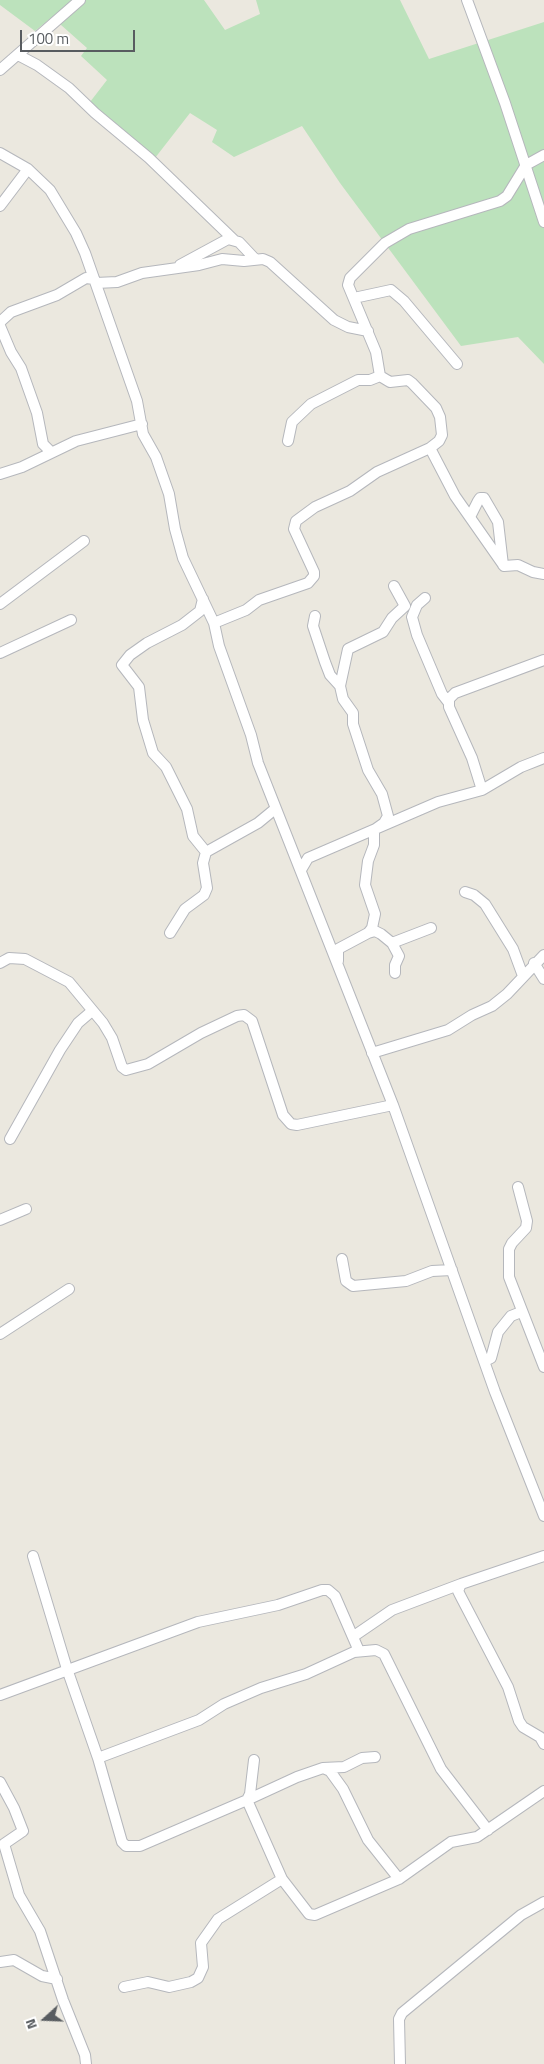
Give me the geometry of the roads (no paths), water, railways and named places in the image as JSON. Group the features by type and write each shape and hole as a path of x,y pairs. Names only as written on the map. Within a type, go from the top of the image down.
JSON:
{"street":[{"path":"0,70 80,0"},
{"path":"467,0 526,165 544,222"},
{"path":"18,55 37,65 70,88 95,113 149,158 255,259"},
{"path":"0,153 28,169 50,190 76,233 137,401 147,442 156,457 169,494 175,529 183,558 214,623 219,646 275,809 302,870 392,1105 495,1392 541,1494 544,1516"},
{"path":"214,623 246,610 259,600 305,584 311,580 314,572 294,529 296,521 300,516 350,491 377,472 430,448 439,441 442,434 441,422 436,408 408,380 390,382 380,376 376,352 363,327 348,281 385,243 409,229 500,202 526,165 544,155"},
{"path":"0,206 28,169"},
{"path":"174,268 228,239 234,240"},
{"path":"51,452 44,444 37,413 21,368 11,352 1,318 57,295 86,278 95,281 116,282 142,273 222,259 244,261 255,259 270,262 340,324 363,327"},
{"path":"354,298 391,290 404,301 457,364"},
{"path":"288,441 292,422 311,404 358,380 370,380 380,376"},
{"path":"0,474 22,467 76,442 142,424"},
{"path":"430,448 449,486 486,543 504,566"},
{"path":"470,517 478,501 484,498 498,522 504,566"},
{"path":"0,604 84,541"},
{"path":"504,566 518,565 533,572 544,574"},
{"path":"394,586 412,617 442,694 448,703 472,758 482,790"},
{"path":"412,617 417,605 426,598"},
{"path":"202,599 200,611 182,625 141,647 125,659 122,665 138,687 143,720 153,752 166,767 188,809 193,836 206,852"},
{"path":"374,830 384,823 388,816 386,806 368,770 353,724 352,713 343,699 340,686 345,655 348,649 383,632 392,618 405,606"},
{"path":"315,616 314,626 325,662 330,675 340,686"},
{"path":"0,653 72,620"},
{"path":"448,703 451,696 455,693 544,660"},
{"path":"302,870 308,858 438,802 482,790 522,767 544,758"},
{"path":"170,933 185,909 204,895 207,888 203,863 206,852 258,822 275,809"},
{"path":"368,933 372,928 375,914 365,885 368,861 374,845 374,830"},
{"path":"295,853 308,858"},
{"path":"464,892 474,895 485,904 513,949 523,976"},
{"path":"392,943 431,928"},
{"path":"340,969 337,955 338,949 375,931 392,943 399,956 395,965 395,972"},
{"path":"372,1053 448,1030 472,1015 492,1006 508,994 534,963 544,955"},
{"path":"0,962 9,958 25,959 45,971 66,980 112,1038 122,1067 126,1070 133,1070 159,1059 201,1034 237,1016 249,1017 270,1069 283,1115 291,1124 297,1126 392,1105"},
{"path":"534,963 544,979"},
{"path":"10,1139 60,1050 78,1023 92,1011"},
{"path":"518,1187 527,1221 526,1228 509,1249 509,1277 521,1312 544,1367"},
{"path":"0,1220 26,1209"},
{"path":"342,1259 346,1280 353,1286 406,1281 432,1272 452,1270"},
{"path":"0,1334 69,1289"},
{"path":"485,1360 491,1358 498,1332 511,1316 521,1312"},
{"path":"33,1556 67,1669 98,1758 122,1842 126,1846 140,1846 298,1777 323,1768 344,1767 362,1758 375,1757"},
{"path":"354,1636 392,1610 544,1556"},
{"path":"461,1584 458,1591 508,1687 520,1721 523,1726 540,1737 544,1744"},
{"path":"0,1694 198,1622 278,1605 322,1590 328,1590 335,1596 359,1651"},
{"path":"98,1758 199,1720 224,1704 261,1688 306,1674 359,1651 376,1650 384,1654 441,1769 488,1830"},
{"path":"247,1800 250,1794 254,1760"},
{"path":"323,1768 330,1771 343,1788 368,1840 398,1878"},
{"path":"0,1782 14,1808 23,1831 6,1841 5,1848 19,1895 40,1931 86,2064"},
{"path":"247,1800 282,1879 308,1914 315,1916 398,1878 451,1842 477,1837 544,1791"},
{"path":"124,1987 148,1982 169,1986 191,1982 198,1978 203,1967 201,1943 218,1919 282,1879"},
{"path":"400,2064 399,2019 402,2013 521,1915 544,1902"},
{"path":"0,1962 9,1959 14,1960 42,1976 57,1979"}]}
